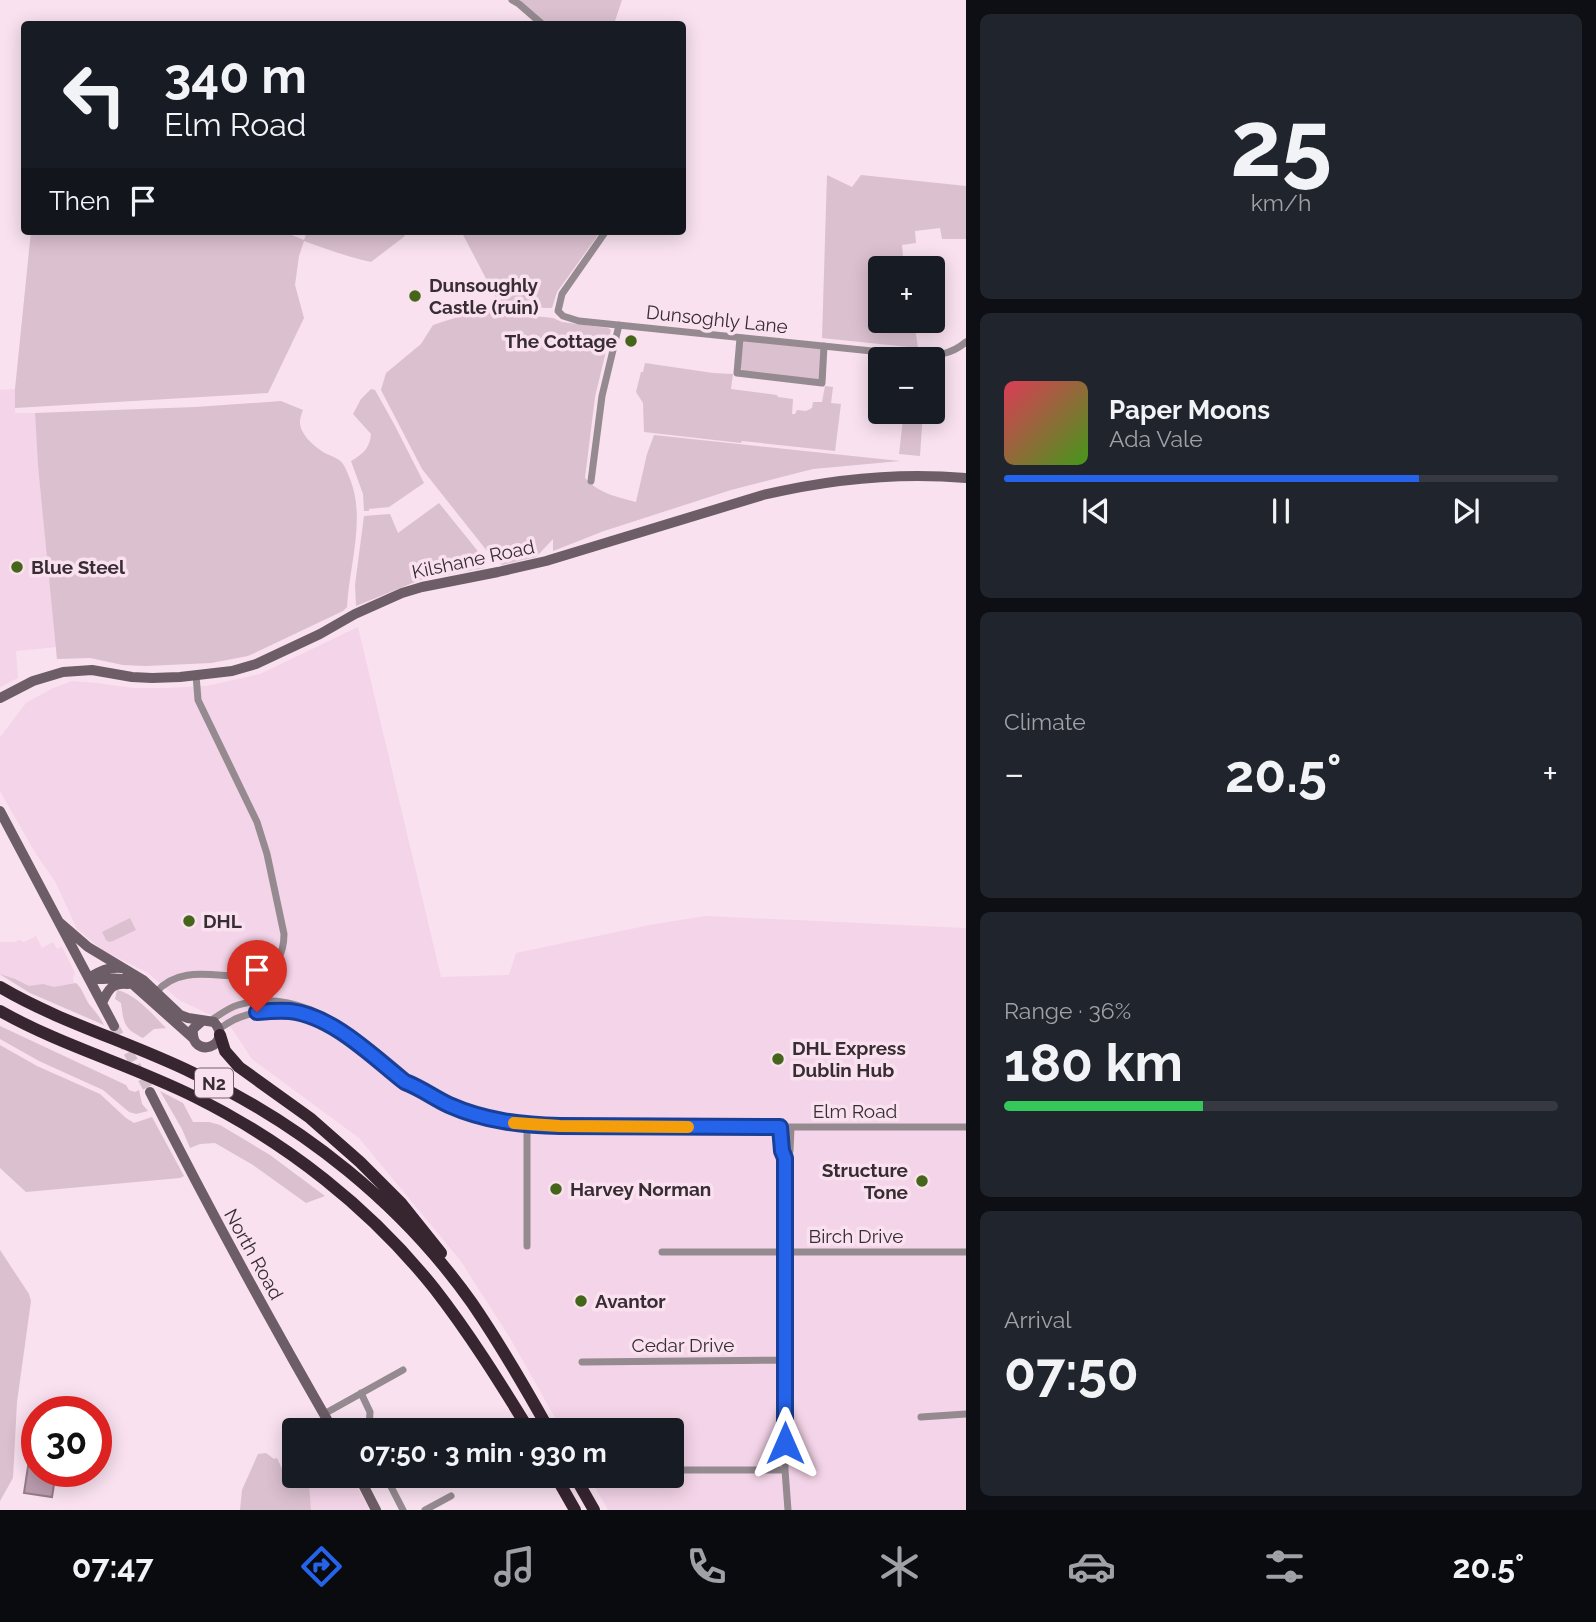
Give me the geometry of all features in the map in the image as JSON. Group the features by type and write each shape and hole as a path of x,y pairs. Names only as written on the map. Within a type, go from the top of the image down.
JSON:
{"highway":[{"name":"N2","path":"0,987 49,1013 220,1086 287,1126 343,1167 389,1208 441,1263 472,1303 545,1418"},
{"name":"N2","path":"0,1011 52,1038 194,1096 246,1124 320,1176 381,1229 434,1288 491,1368 522,1418"},
{"path":"219,1032 225,1051 239,1066 335,1139 383,1184 425,1231 497,1331 539,1400 547,1418"},
{"path":"562,1488 575,1510"},
{"path":"582,1488 592,1507"}],"main road":[{"name":"Kilshane Road","path":"0,698 33,681 63,672 92,670 152,678 232,671 256,664 402,593 546,561 763,495 798,487 864,477 914,475 966,478"},
{"path":"0,811 114,1026"},
{"path":"59,922 88,947 143,980 180,1015 217,1025 219,1032 216,1043 208,1048 199,1046 128,980 114,977 98,980 89,978"},
{"path":"89,978 101,971 124,968"},
{"path":"102,1003 110,987 124,983 135,986"},
{"path":"193,1038 193,1029 198,1023 206,1021"},
{"name":"North Road","path":"150,1092 192,1176 326,1418"},
{"path":"365,1488 376,1510"}],"street":[{"path":"512,0 539,21"},
{"name":"Dunsoghly Lane","path":"603,235 562,294 558,311 569,319 911,355 944,355 956,351 966,342"},
{"path":"591,481 602,396 619,326"},
{"path":"740,338 737,373 822,383 824,346"},
{"path":"156,992 164,984 192,975 255,975 266,972 281,956 284,946 284,934 263,838 198,700 196,676"},
{"name":"Elm Road","path":"206,1021 231,1008 248,1003 272,1001 294,1004 315,1011 351,1031 416,1086"},
{"name":"Elm Road","path":"219,1032 231,1020 246,1014 291,1011 312,1016 333,1026 405,1082 448,1104 474,1115 527,1125 966,1127"},
{"path":"527,1125 527,1246"},
{"path":"780,1127 785,1158 785,1482 788,1510"},
{"path":"785,1158 790,1151 791,1127"},
{"name":"Birch Drive","path":"662,1252 966,1252"},
{"name":"Cedar Drive","path":"582,1362 785,1360"},
{"path":"324,1414 403,1370"},
{"path":"361,1393 370,1412 370,1418"},
{"path":"921,1417 966,1414"},
{"path":"684,1470 785,1470"},
{"path":"392,1488 403,1510"},
{"path":"425,1510 451,1496"}],"shaded area":[{"path":"519,0 622,0 615,21 538,21 519,4"},
{"path":"827,175 852,187 861,175 966,186 966,239 942,239 940,228 915,231 916,243 902,245 903,256 868,256 868,333 916,333 918,347 822,338"},
{"path":"31,235 292,235 304,240 306,235 405,236 371,262 304,241 295,285 304,318 268,393 15,408"},
{"path":"463,235 598,235 557,292 552,308 501,307"},
{"path":"479,310 553,318 611,330 595,397 585,478 608,494 636,502 654,435 900,461 813,469 731,490 604,531 553,551 553,539 536,557 502,565 491,556 422,469 381,390 386,373 421,344 433,325"},
{"path":"741,340 822,348 820,380 746,373 741,369"},
{"path":"645,363 733,374 731,389 793,399 792,414 797,410 806,411 812,408 813,402 822,402 825,386 833,387 831,403 841,404 835,451 644,432 643,403 636,392"},
{"path":"15,389 15,413 35,413 57,647 16,651 18,678 0,687 0,390"},
{"path":"371,389 375,390 424,483 389,507 364,511 363,494 351,461 365,450 371,434 353,414 361,399"},
{"path":"281,401 303,410 300,426 305,435 312,444 342,462 355,494 357,526 347,607 248,656 211,663 146,666 123,665 90,658 57,659 35,413"},
{"path":"902,424 922,424 920,456 899,454"},
{"path":"439,503 485,560 484,568 420,580 356,606 355,585 364,516 390,514 398,533"},
{"path":"358,627 441,977 509,975 516,953 706,916 966,928 966,1510 608,1510 595,1488 684,1488 684,1418 555,1418 510,1338 460,1260 359,1138 252,1059 228,1023 179,1000 148,973 102,950 77,929 56,883 0,791 0,737 26,703 72,681 134,688 167,688 206,686 260,674"},
{"path":"130,918 136,930 113,941 106,940 102,932"},
{"path":"36,936 42,948 53,942 57,949 63,949 75,973 74,985 30,993 0,975 0,942 24,942"},
{"path":"0,974 29,986 43,984 54,987 76,983 104,1025 30,993"},
{"path":"117,990 138,1001 166,1028 154,1029 143,1038 128,1028 121,1003 115,999"},
{"path":"0,1026 126,1085 129,1090 139,1090 142,1104 148,1111 136,1114 129,1112 103,1090 39,1061 0,1039"},
{"path":"0,1045 37,1066 100,1094 134,1123 152,1117 184,1176 26,1192 0,1168"},
{"path":"160,1091 183,1103 193,1122 220,1125 270,1155 325,1196 306,1203 253,1165 215,1143 190,1148"},
{"path":"0,1250 31,1301 17,1402 13,1478 0,1501"},
{"path":"266,1453 274,1459 277,1458 282,1469 282,1488 309,1488 311,1510 240,1510 242,1490 258,1454"},
{"path":"25,1487 54,1487 52,1497 24,1493"},
{"path":"309,1488 357,1488 370,1510 311,1510"}],"tunnel":[{"path":"114,1026 150,1092"}],"slow traffic":[{"path":"514,1123 688,1127"}],"place":[{"name":"Dunsoughly Castle (ruin)","path":"415,296"},
{"name":"The Cottage","path":"631,341"},
{"name":"Blue Steel","path":"17,567"},
{"name":"DHL","path":"189,921"},
{"name":"DHL Express Dublin Hub","path":"778,1059"},
{"name":"Structure Tone","path":"922,1181"},
{"name":"Harvey Norman","path":"556,1189"},
{"name":"Avantor","path":"581,1301"}],"route":[{"path":"257,1012 291,1011 312,1016 333,1026 405,1082 474,1115 498,1121 560,1126 780,1127 785,1158 785,1443"}]}
